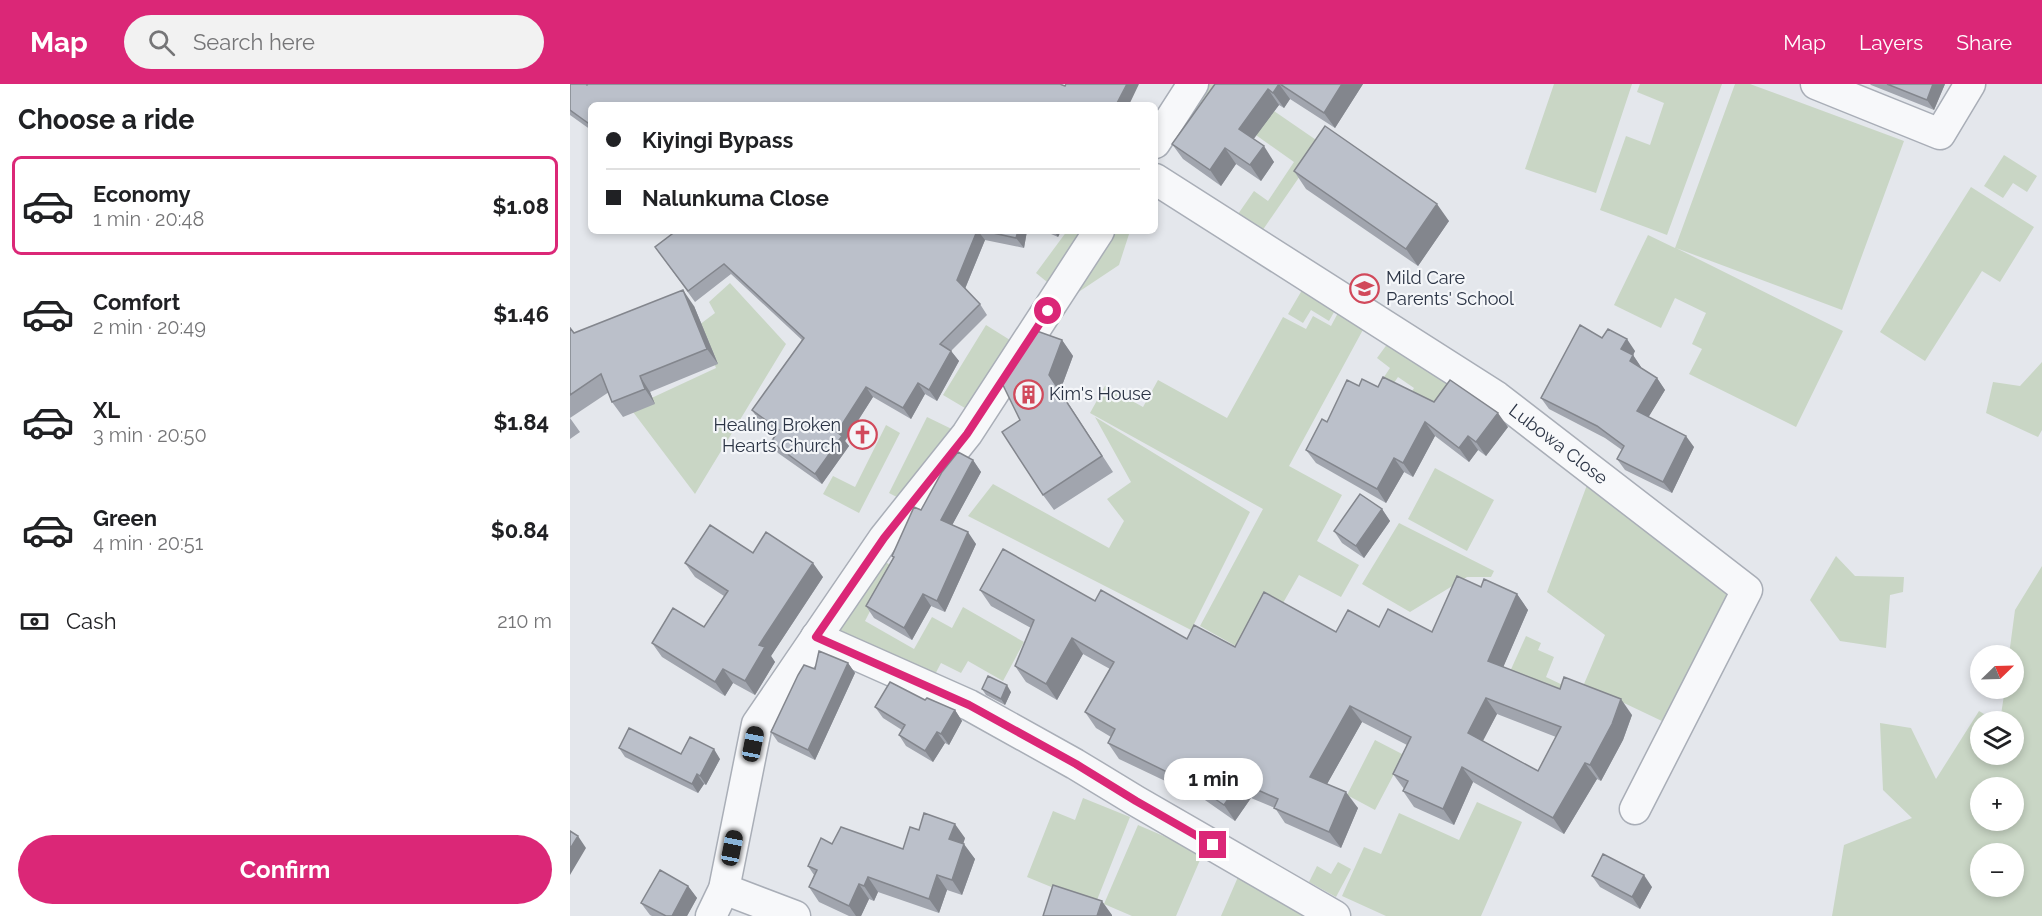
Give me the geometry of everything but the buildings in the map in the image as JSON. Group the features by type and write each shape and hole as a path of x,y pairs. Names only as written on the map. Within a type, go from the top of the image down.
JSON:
{"street":[{"path":"1158,138 1193,84"},
{"path":"1816,84 1940,134 1970,84"},
{"name":"Lubowa Close","path":"1158,181 1497,397 1747,590 1635,809"},
{"path":"711,916 724,889 757,724 884,538 967,434 1097,234"},
{"path":"816,637 969,705 1076,764 1335,916"},
{"path":"724,889 795,916"}],"green space":[{"path":"1199,84 1235,84 1322,144 1260,234 1236,217 1254,191 1268,201 1294,162 1215,106 1202,152 1168,128"},
{"path":"1554,84 1632,84 1596,193 1525,169"},
{"path":"1640,84 1722,84 1667,235 1600,210 1626,136 1650,145 1664,103 1637,92"},
{"path":"1735,84 1750,84 1904,141 1842,310 1676,248 1843,331 1796,427 1689,374 1702,349 1692,344 1706,313 1675,298 1661,328 1614,305 1648,235 1675,248"},
{"path":"2004,155 2037,176 2027,192 2013,183 2003,198 1984,186"},
{"path":"1971,187 2034,227 2000,282 1982,271 1925,361 1880,332"},
{"path":"1065,234 1129,234 1119,265 1068,299 1036,273"},
{"path":"730,283 786,344 695,494 630,408 716,368 699,325 715,313 709,302"},
{"path":"1305,285 1338,305 1329,321 1311,310 1303,323 1288,314"},
{"path":"1339,311 1365,326 1289,466 1342,495 1317,541 1359,565 1341,597 1299,575 1283,603 1241,649 1200,626 1263,509 1090,413 1105,386 1143,407 1158,380 1227,418 1283,317 1306,329 1313,316 1331,326"},
{"path":"986,325 1018,345 975,414 943,395"},
{"path":"1388,343 1458,385 1439,412 1411,393 1414,388 1398,377 1387,393 1378,386 1390,368 1377,358"},
{"path":"2042,362 2042,430 2038,437 1986,413 1993,382 2020,386"},
{"path":"927,417 962,434 924,511 889,493"},
{"path":"1095,417 1250,512 1191,630 968,516 993,484 1109,548 1124,521 1107,499 1131,482"},
{"path":"886,425 900,433 859,513 823,494 833,476 855,487"},
{"path":"1435,468 1494,500 1467,551 1408,519"},
{"path":"1587,485 1734,591 1664,722 1584,684 1605,635 1547,592"},
{"path":"1399,523 1494,571 1491,577 1467,577 1410,612 1362,584"},
{"path":"861,549 924,583 886,580 865,621 914,649 932,617 952,628 963,607 1024,642 1003,681 968,661 961,673 941,663 931,682 821,622"},
{"path":"1836,556 1855,576 1904,577 1903,592 1890,595 1886,648 1840,641 1810,600"},
{"path":"2042,566 2042,916 1832,916 1844,845 1912,818 1883,790 1880,723 1911,728 1936,779 1970,725 1970,765 2024,765 2024,711 2002,711 2003,699 2024,699 2024,645 2010,645 2015,610"},
{"path":"1526,636 1541,643 1538,650 1554,657 1546,677 1569,688 1563,700 1508,676"},
{"path":"1375,740 1404,755 1375,810 1347,795"},
{"path":"1083,798 1130,817 1095,905 1027,877 1053,811 1075,820"},
{"path":"1477,802 1522,822 1481,916 1386,916 1342,896 1364,847 1381,854 1399,813 1459,840"},
{"path":"1138,825 1203,853 1176,916 1132,916 1104,904"},
{"path":"1338,862 1351,869 1336,897 1309,882 1317,866 1331,874"},
{"path":"1238,877 1326,916 1221,916"}],"place":[{"name":"Mild Care Parents' School","path":"1365,288"},
{"name":"Kim's House","path":"1028,394"},
{"name":"Healing Broken Hearts Church","path":"862,435"}],"route":[{"path":"1048,311 967,434 884,538 816,637 969,705 1076,764 1213,845"}]}
